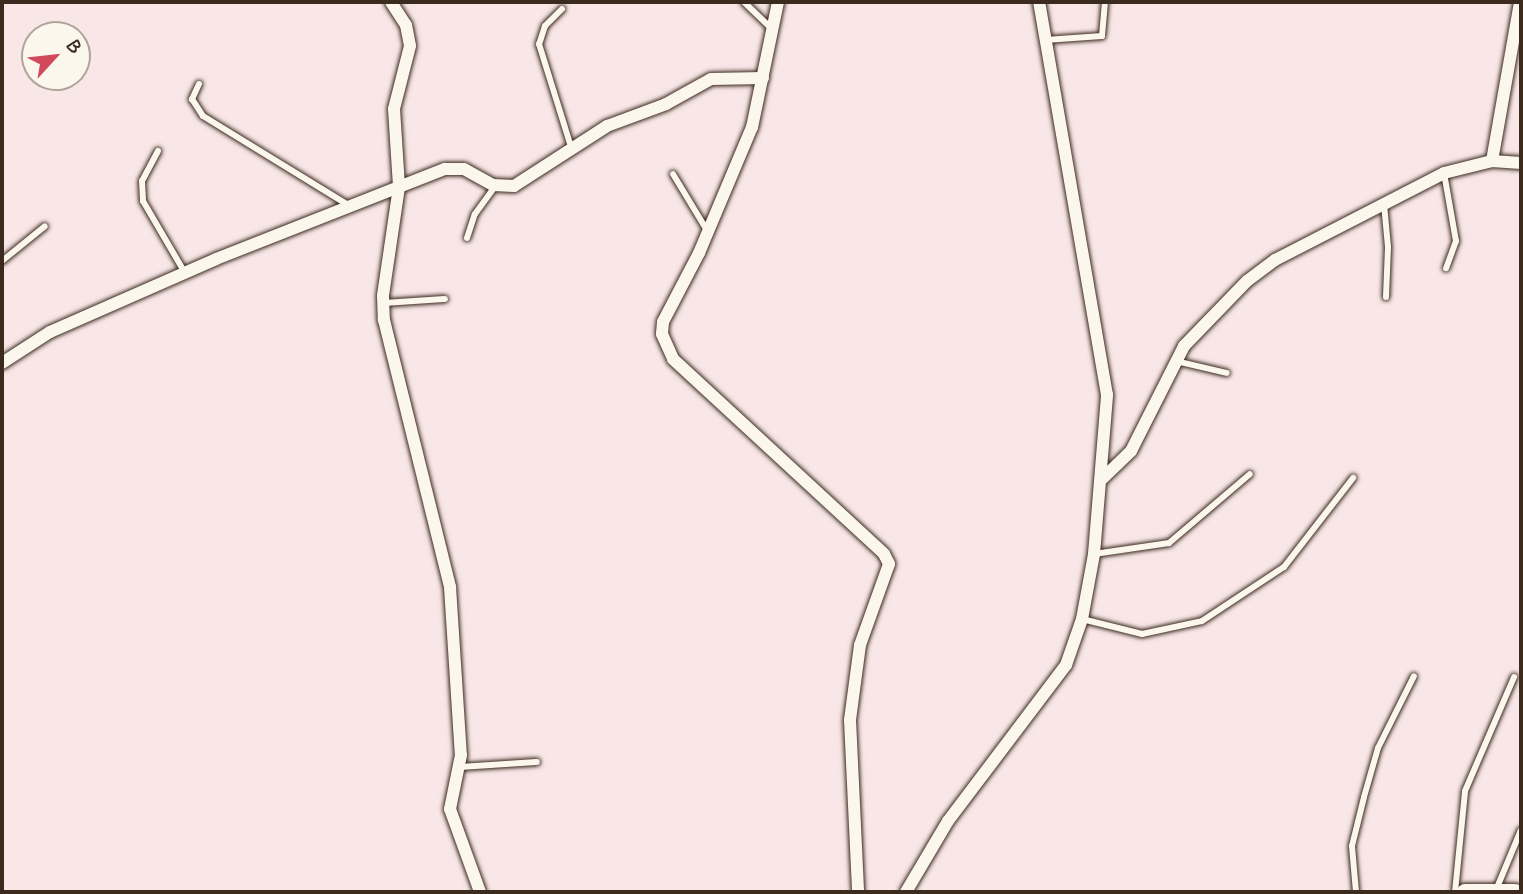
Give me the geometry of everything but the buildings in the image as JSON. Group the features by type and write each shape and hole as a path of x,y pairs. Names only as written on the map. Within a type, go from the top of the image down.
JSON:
{"street":[{"path":"391,2 410,35 394,109 399,187 383,303 387,346 450,587 459,766 450,808 480,892"},
{"path":"778,2 770,27 764,78 752,127 708,232 663,322 665,347 884,554 889,564 854,674 850,779 858,892"},
{"path":"906,892 935,839 1066,665 1082,619 1094,554 1106,381 1039,2"},
{"path":"1492,161 1520,2"},
{"path":"2,363 50,332 185,272 399,187 455,167 496,186 524,182 607,125 666,104 711,79 764,78"},
{"path":"1100,481 1131,451 1175,361 1247,281 1275,260 1444,173 1492,161 1521,163"},
{"path":"1465,892 1516,892"}],"lane":[{"path":"744,2 770,27"},
{"path":"1045,40 1102,36 1105,2"},
{"path":"562,9 545,26 539,44 572,150"},
{"path":"199,84 192,99 203,116 349,206"},
{"path":"158,151 142,181 143,201 185,272"},
{"path":"1444,173 1457,241 1446,268"},
{"path":"673,174 708,232"},
{"path":"467,239 475,214 496,186"},
{"path":"1384,202 1388,247 1386,297"},
{"path":"2,261 46,226"},
{"path":"383,303 445,299"},
{"path":"1175,361 1227,373"},
{"path":"1094,554 1169,543 1250,474"},
{"path":"1082,619 1142,634 1202,621 1284,567 1353,478"},
{"path":"1356,892 1352,846 1364,797 1378,748 1414,676"},
{"path":"1455,892 1465,791 1514,677"},
{"path":"459,766 537,762"},
{"path":"1496,891 1521,830"}]}
